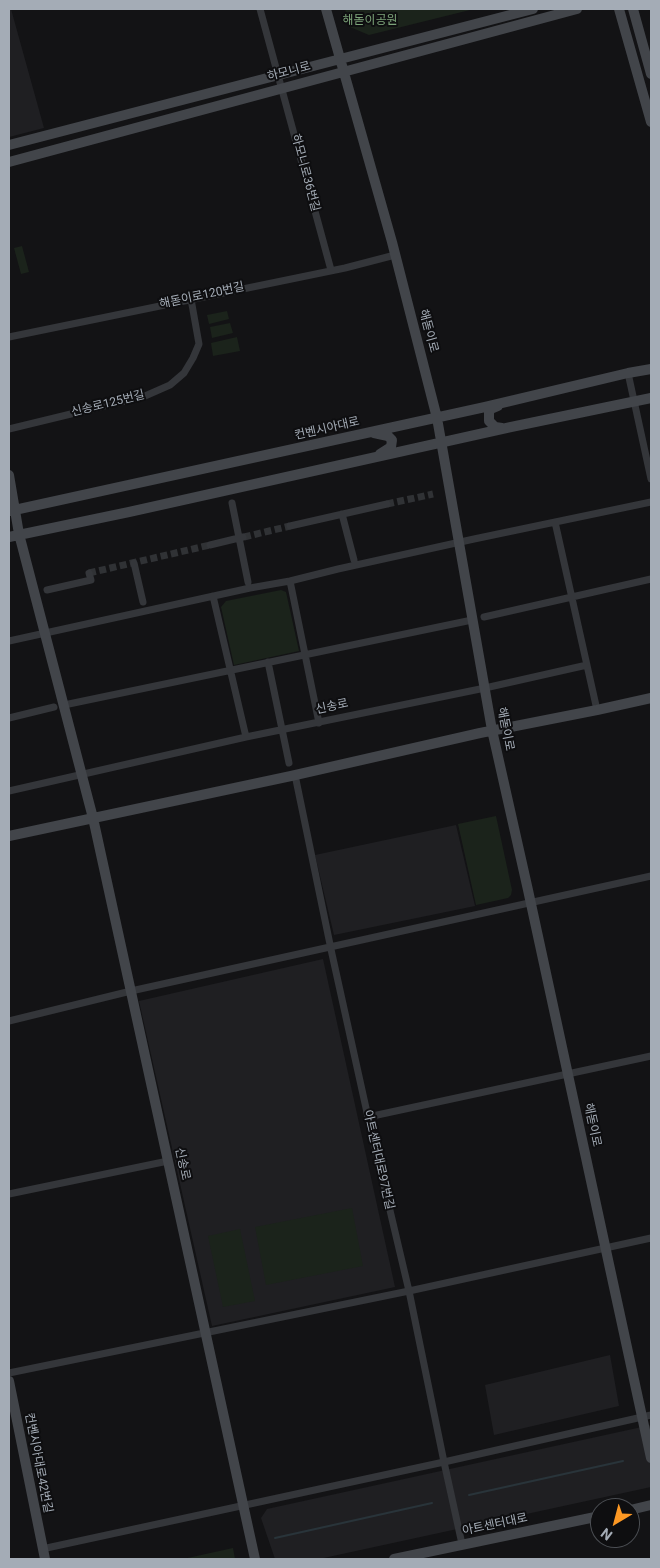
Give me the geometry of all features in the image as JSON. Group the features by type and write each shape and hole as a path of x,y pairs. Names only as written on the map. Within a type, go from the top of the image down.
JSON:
{"street":[{"name":"하모니로36번길","path":"260,9 331,270"},
{"name":"해돋이로","path":"326,9 395,255 437,418 492,730 606,1247 647,1416 651,1458"},
{"name":"하모니로","path":"9,145 533,9"},
{"name":"하모니로","path":"9,162 577,9"},
{"path":"619,9 651,122"},
{"path":"633,9 651,74"},
{"name":"해돋이로120번길","path":"9,337 360,264 395,255"},
{"name":"신송로125번길","path":"9,429 145,396 170,385 184,372 199,344 191,299"},
{"name":"컨벤시아대로","path":"12,510 437,418 651,369"},
{"path":"628,373 651,479"},
{"path":"14,536 651,398"},
{"path":"503,403 491,409 489,421 494,427 511,427"},
{"path":"368,432 388,436 392,442 386,451 372,458"},
{"name":"신송로","path":"9,475 14,536 46,633 59,706 83,775 255,1559"},
{"path":"9,642 459,542 651,502"},
{"path":"232,503 248,582"},
{"path":"290,526 387,504"},
{"path":"342,514 354,560"},
{"path":"555,522 597,710"},
{"path":"210,545 244,537"},
{"path":"134,563 144,602"},
{"path":"47,590 91,580 90,573"},
{"path":"484,617 651,579"},
{"path":"290,581 319,723"},
{"path":"213,596 246,738"},
{"path":"9,718 472,620"},
{"path":"268,662 289,763"},
{"name":"신송로","path":"83,775 282,730 587,665"},
{"path":"9,836 295,775 492,730 651,698"},
{"path":"9,791 83,775"},
{"name":"아트센터대로97번길","path":"295,775 368,1117 409,1291 462,1544"},
{"path":"9,1021 131,991 651,876"},
{"path":"368,1117 651,1056"},
{"path":"9,1194 168,1161"},
{"path":"9,1373 409,1291 651,1238"},
{"name":"컨벤시아대로42번길","path":"9,1381 44,1554"},
{"path":"44,1554 244,1505 647,1416"},
{"name":"아트센터대로","path":"394,1559 590,1518"}],"shaded area":[{"path":"9,9 11,9 44,128 9,137"},
{"path":"456,825 475,906 334,935 315,855"},
{"path":"323,959 395,1287 212,1326 139,1001"},
{"path":"610,1355 619,1406 494,1435 485,1385"},
{"path":"651,1425 651,1487 600,1498 590,1498 590,1500 319,1559 275,1559 261,1518 267,1509"}],"green space":[{"name":"해돋이공원","path":"345,9 474,9 369,35 350,27"},
{"path":"22,246 29,272 21,274 14,248"},
{"path":"227,311 229,319 209,324 207,315"},
{"path":"230,323 233,333 212,338 210,327"},
{"path":"237,337 240,351 213,356 211,343"},
{"path":"281,590 286,592 299,651 234,665 221,607 226,601"},
{"path":"496,816 512,890 511,895 508,898 476,905 458,824"},
{"path":"352,1208 363,1266 266,1285 255,1227"},
{"path":"240,1229 255,1301 223,1307 208,1236"},
{"path":"233,1548 235,1559 183,1559"}],"waterway":[{"path":"469,1495 623,1461"},
{"path":"275,1538 432,1503"}],"tunnel":[{"path":"387,504 433,494"},
{"path":"244,537 290,526"},
{"path":"89,573 210,545"}]}
